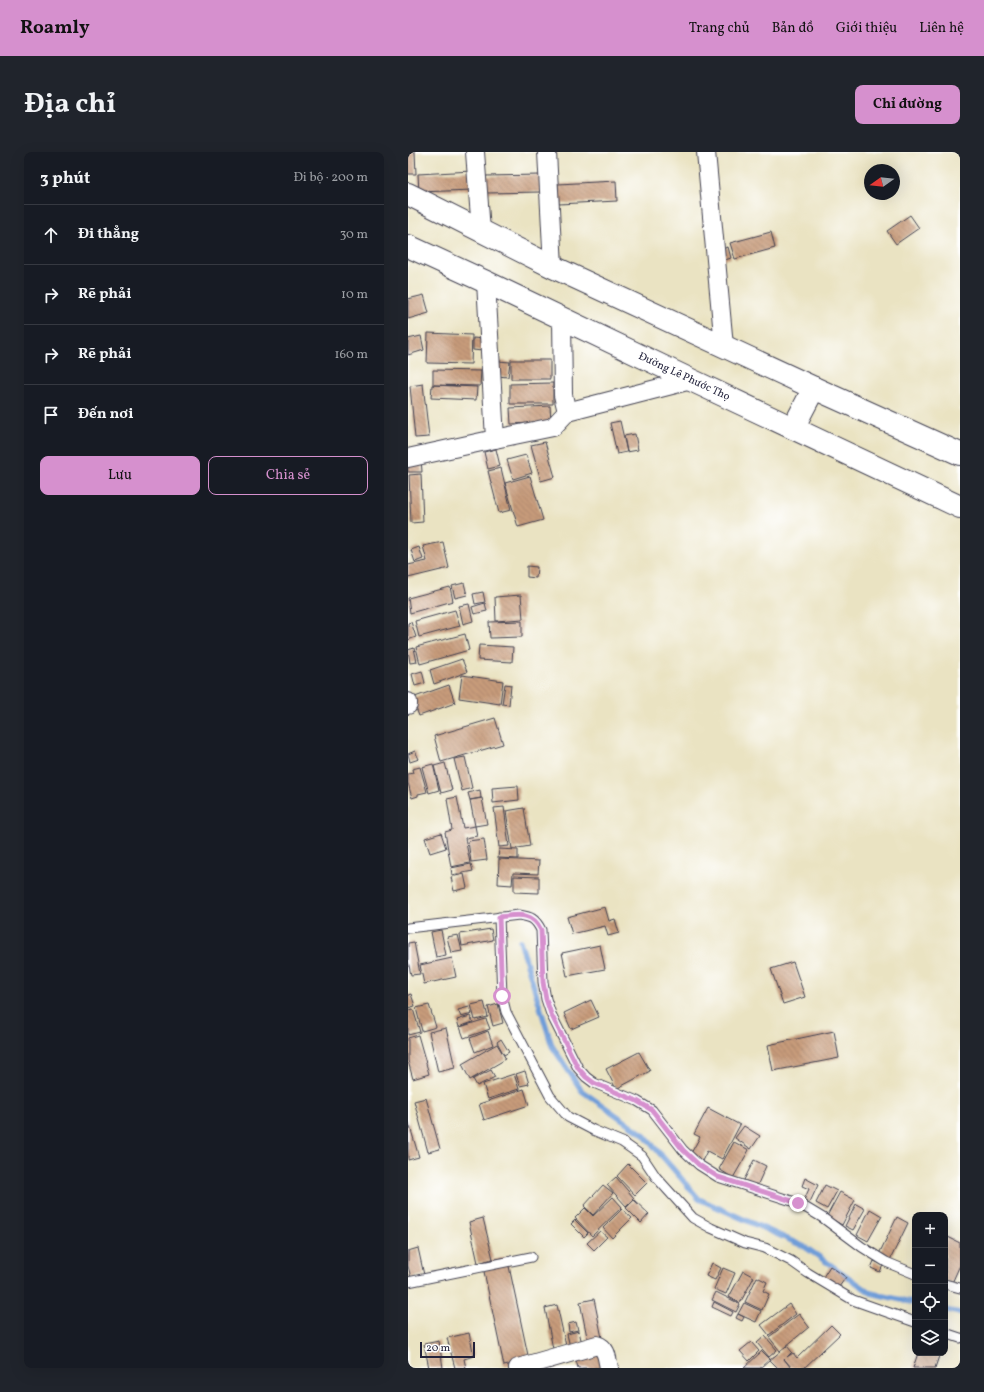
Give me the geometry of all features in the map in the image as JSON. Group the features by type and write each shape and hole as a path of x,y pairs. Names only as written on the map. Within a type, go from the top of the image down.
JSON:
{"street":[{"path":"475,152 481,231"},
{"path":"547,152 553,267"},
{"path":"706,152 724,346"},
{"path":"408,194 553,267 960,454"},
{"name":"Đường Lê Phước Thọ","path":"408,246 960,507"},
{"path":"486,282 495,439"},
{"path":"562,318 563,395 567,412"},
{"path":"408,458 553,427 567,412 691,380"},
{"path":"793,428 814,388"},
{"path":"518,1368 597,1346 603,1348 605,1351 609,1368"}],"lane":[{"path":"408,928 519,915 529,916 537,922 541,930 543,982 546,999 551,1014 578,1068 586,1077 594,1083 637,1101 652,1110 683,1150 699,1165 718,1177 798,1203 823,1218 862,1247 886,1262 912,1273"},
{"path":"499,917 502,996 506,1012 550,1096 568,1117 593,1130 622,1142 642,1156 656,1177 694,1218 745,1243 765,1248 791,1261 853,1300 912,1321"},
{"path":"408,1282 531,1257"},
{"path":"948,1285 960,1288"},
{"path":"948,1334 960,1338"}],"building":[{"path":"408,152 415,152 416,174 408,174"},
{"path":"472,171 473,190 419,192 418,174"},
{"path":"541,175 541,192 486,193 485,176"},
{"path":"616,181 617,201 559,204 558,184"},
{"path":"910,215 919,228 896,244 887,231"},
{"path":"771,232 775,248 735,259 730,243"},
{"path":"728,247 731,258 722,261 719,250"},
{"path":"424,295 429,313 408,319 408,299"},
{"path":"428,333 472,335 471,364 427,363"},
{"path":"421,336 424,350 408,355 408,339"},
{"path":"473,338 483,339 482,351 473,350"},
{"path":"511,360 550,360 550,379 511,379"},
{"path":"498,361 510,362 508,377 497,376"},
{"path":"433,370 481,371 480,386 433,385"},
{"path":"553,383 553,404 510,404 510,384"},
{"path":"423,384 429,437 415,438 410,386"},
{"path":"432,385 477,387 476,400 431,398"},
{"path":"550,406 551,422 511,424 510,408"},
{"path":"620,421 627,452 617,454 610,423"},
{"path":"635,434 638,450 627,452 624,436"},
{"path":"545,442 555,477 541,481 531,445"},
{"path":"496,449 500,466 488,469 484,452"},
{"path":"526,455 532,473 513,479 507,460"},
{"path":"421,458 422,472 408,472 408,459"},
{"path":"501,468 511,510 499,513 488,471"},
{"path":"421,474 423,522 411,523 409,475"},
{"path":"530,476 543,520 518,527 505,483"},
{"path":"443,542 449,568 408,578 408,565 427,561 423,546"},
{"path":"419,547 423,559 415,562 411,550"},
{"path":"527,566 537,567 536,578 527,577"},
{"path":"464,583 467,595 455,598 452,586"},
{"path":"450,587 453,601 410,613 408,598"},
{"path":"483,592 485,602 475,604 473,594"},
{"path":"521,595 523,619 496,621 495,597"},
{"path":"485,603 487,611 474,614 472,607"},
{"path":"469,604 473,621 463,624 459,606"},
{"path":"455,610 460,626 419,637 415,621"},
{"path":"522,621 522,637 490,638 489,622"},
{"path":"411,622 416,637 408,640 408,623"},
{"path":"465,634 469,650 420,664 416,647"},
{"path":"479,645 513,647 512,662 478,660"},
{"path":"414,648 417,662 410,663 408,650"},
{"path":"462,659 467,672 434,684 430,670"},
{"path":"422,671 425,683 415,686 412,674"},
{"path":"462,675 503,681 500,704 459,698"},
{"path":"505,684 511,685 509,705 502,704"},
{"path":"449,685 455,703 419,716 412,698"},
{"path":"495,718 503,744 441,762 434,736"},
{"path":"415,751 419,759 410,762 408,754"},
{"path":"465,757 472,788 462,791 454,759"},
{"path":"445,763 452,790 441,793 434,766"},
{"path":"433,764 439,790 429,793 422,767"},
{"path":"420,767 427,792 418,794 418,796 412,798 408,783 408,774 413,773 412,769"},
{"path":"518,786 519,800 493,803 492,788"},
{"path":"480,790 481,798 470,800 468,793"},
{"path":"457,797 463,828 475,826 477,836 465,838 470,863 451,867 445,832 452,830 447,799"},
{"path":"482,798 487,824 475,826 470,800"},
{"path":"504,807 509,846 499,847 494,808"},
{"path":"524,808 530,846 512,849 506,811"},
{"path":"441,833 446,848 430,853 425,838"},
{"path":"484,839 487,860 471,862 468,841"},
{"path":"499,849 518,850 518,859 498,858"},
{"path":"499,859 539,861 538,874 513,873 512,885 498,884"},
{"path":"471,864 473,871 452,875 451,868"},
{"path":"464,874 467,888 454,891 451,877"},
{"path":"514,876 539,877 539,893 514,892"},
{"path":"605,907 609,921 615,919 619,933 608,936 605,926 572,934 567,917"},
{"path":"491,929 493,940 462,946 460,934"},
{"path":"441,930 446,955 436,957 431,932"},
{"path":"458,935 462,951 451,953 447,937"},
{"path":"414,942 420,974 411,975 408,961 408,943"},
{"path":"600,945 605,969 567,976 562,953"},
{"path":"452,958 456,977 424,984 420,965"},
{"path":"793,962 805,997 783,1004 771,969"},
{"path":"411,994 415,1006 408,1008 408,995"},
{"path":"591,1000 599,1017 571,1029 564,1013"},
{"path":"484,1002 488,1017 475,1020 471,1005"},
{"path":"498,1004 503,1023 493,1026 488,1007"},
{"path":"429,1005 436,1027 422,1031 416,1008"},
{"path":"469,1007 472,1014 461,1017 458,1010"},
{"path":"413,1009 420,1032 408,1035 408,1010"},
{"path":"470,1016 473,1022 459,1027 457,1020"},
{"path":"486,1019 490,1029 464,1038 460,1027"},
{"path":"446,1028 455,1068 438,1072 429,1032"},
{"path":"488,1031 493,1045 475,1052 470,1038"},
{"path":"834,1031 839,1058 773,1071 768,1045"},
{"path":"418,1035 429,1074 413,1079 408,1061 408,1038"},
{"path":"501,1039 509,1052 504,1055 497,1042"},
{"path":"497,1044 506,1059 470,1080 462,1064"},
{"path":"639,1052 650,1071 616,1089 606,1069"},
{"path":"491,1070 495,1077 477,1086 473,1079"},
{"path":"525,1071 529,1084 520,1086 516,1074"},
{"path":"514,1074 519,1089 488,1099 483,1084"},
{"path":"524,1089 529,1105 484,1120 479,1104"},
{"path":"426,1098 440,1149 428,1152 414,1101"},
{"path":"708,1108 740,1125 722,1159 707,1151 702,1161 690,1155 700,1137 694,1134"},
{"path":"408,1120 419,1157 408,1160"},
{"path":"744,1126 760,1136 751,1149 735,1138"},
{"path":"734,1142 749,1150 733,1178 719,1169"},
{"path":"754,1160 766,1166 757,1186 744,1180"},
{"path":"628,1164 647,1183 635,1195 617,1176"},
{"path":"616,1177 634,1198 626,1206 607,1185"},
{"path":"805,1178 818,1185 810,1202 804,1200 809,1189 802,1186"},
{"path":"603,1185 613,1193 593,1215 584,1206"},
{"path":"825,1185 837,1191 827,1209 816,1203"},
{"path":"840,1192 855,1200 842,1225 827,1216"},
{"path":"613,1197 622,1207 592,1236 575,1218 585,1208 593,1216"},
{"path":"634,1200 649,1214 641,1223 626,1208"},
{"path":"856,1204 865,1209 853,1230 845,1226"},
{"path":"622,1209 632,1218 612,1238 603,1228"},
{"path":"870,1209 882,1216 868,1241 857,1235"},
{"path":"897,1217 908,1223 890,1260 879,1254"},
{"path":"483,1218 493,1259 478,1263 469,1222"},
{"path":"575,1220 588,1233 584,1237 571,1224"},
{"path":"600,1231 607,1237 594,1250 587,1243"},
{"path":"948,1237 960,1243 960,1265 952,1283 948,1281"},
{"path":"418,1248 424,1275 411,1278 408,1266 408,1251"},
{"path":"507,1257 529,1360 504,1366 482,1262"},
{"path":"874,1261 883,1265 880,1272 871,1268"},
{"path":"712,1263 721,1268 715,1280 706,1276"},
{"path":"830,1266 846,1277 839,1287 823,1277"},
{"path":"723,1268 735,1273 726,1294 714,1289"},
{"path":"743,1271 754,1277 740,1303 729,1297"},
{"path":"757,1277 767,1282 763,1291 769,1294 762,1310 745,1302"},
{"path":"716,1292 740,1304 736,1312 712,1300"},
{"path":"594,1299 602,1338 588,1342 580,1302"},
{"path":"714,1302 733,1312 731,1316 712,1307"},
{"path":"744,1303 761,1311 756,1322 738,1314"},
{"path":"789,1304 796,1314 769,1335 761,1325"},
{"path":"557,1305 566,1346 553,1349 545,1308"},
{"path":"738,1314 744,1317 742,1321 736,1318"},
{"path":"799,1314 809,1327 780,1351 769,1337"},
{"path":"576,1322 578,1330 569,1332 568,1324"},
{"path":"831,1325 840,1334 804,1368 792,1368 784,1359 791,1368 778,1368 770,1360 787,1346 792,1352 787,1357 793,1353 797,1358"},
{"path":"579,1331 582,1344 570,1347 567,1334"},
{"path":"469,1333 474,1356 464,1359 466,1368 455,1368 447,1338"},
{"path":"765,1336 777,1350 769,1357 757,1343"},
{"path":"439,1341 443,1368 429,1368 424,1344"},
{"path":"751,1342 759,1351 749,1361 740,1351"},
{"path":"762,1351 770,1359 760,1368 744,1368"},
{"path":"601,1354 605,1368 578,1368 576,1360"},
{"path":"917,1356 939,1356 935,1368 913,1368"}],"waterway":[{"path":"520,941 552,1046 582,1091 643,1134 699,1199 805,1247 871,1293 912,1302"},
{"path":"948,1311 960,1313"}],"route":[{"path":"502,996 499,917 519,915 529,916 537,922 541,930 543,982 546,999 551,1014 578,1068 586,1077 594,1083 637,1101 652,1110 683,1150 699,1165 718,1177 739,1186 798,1203"}]}
